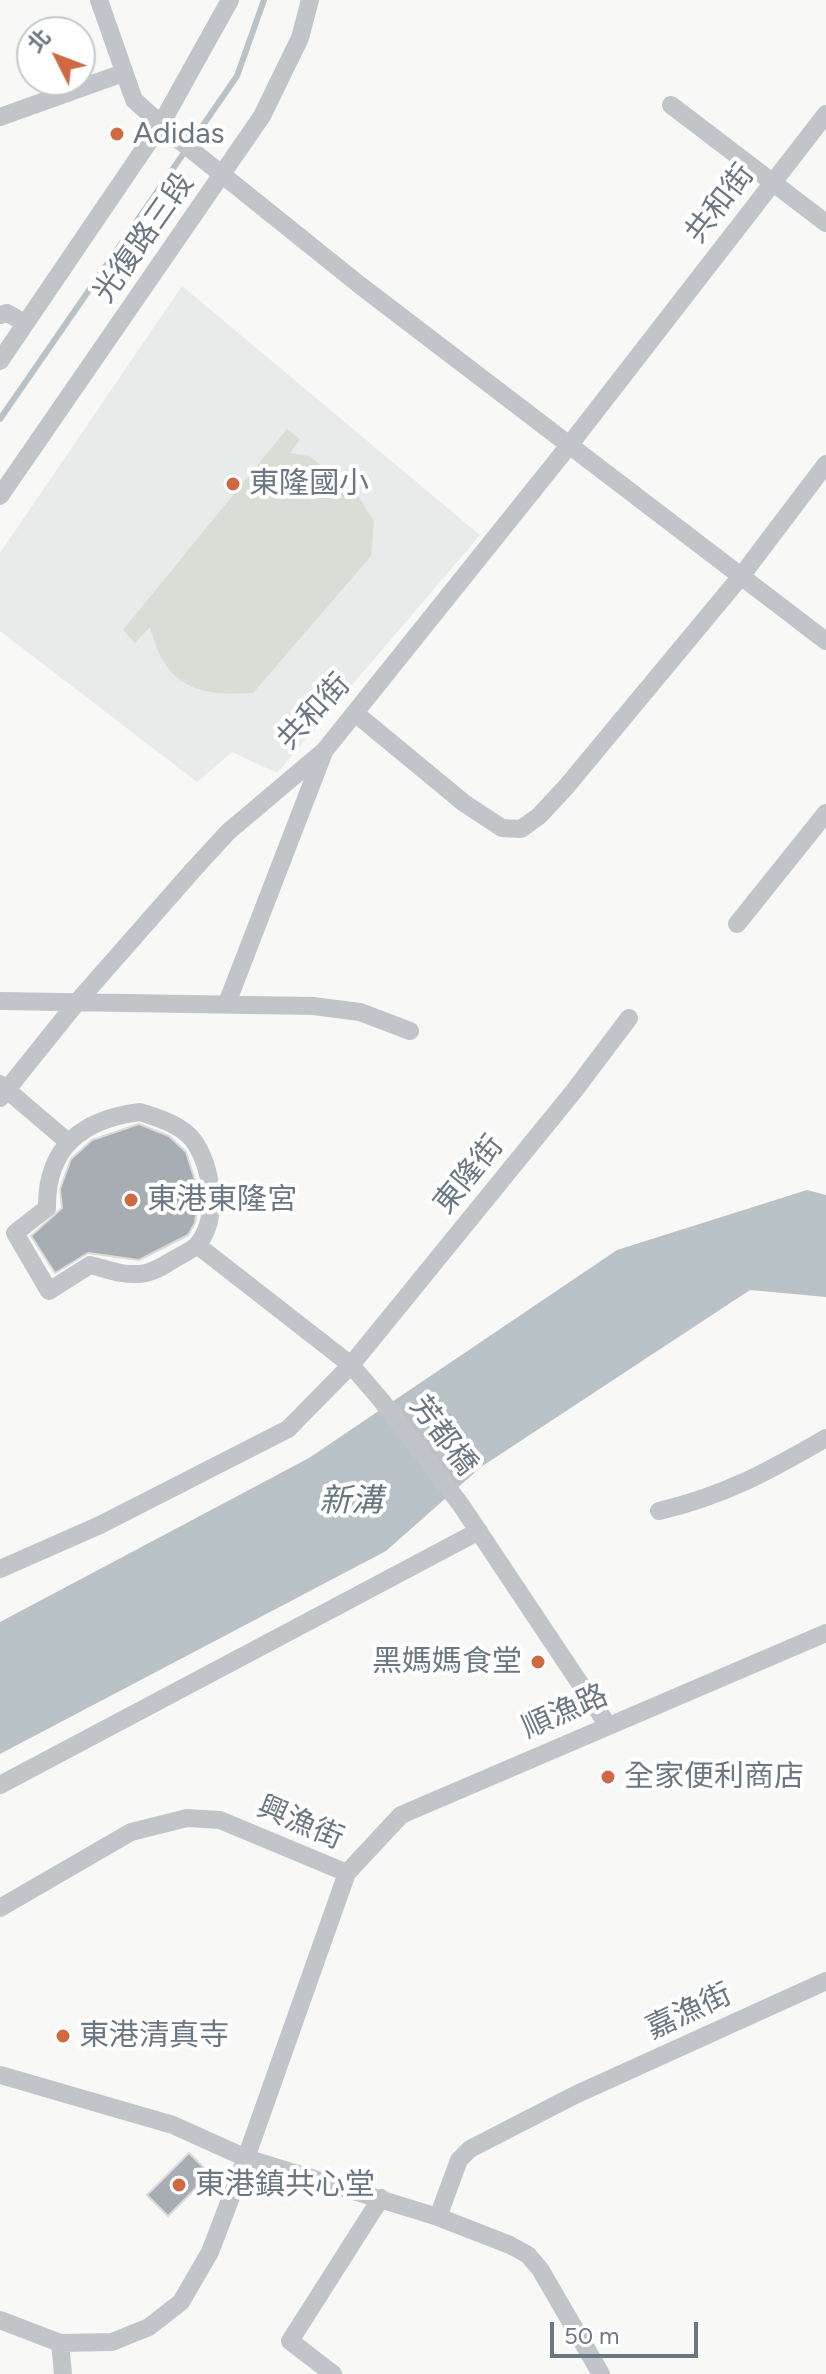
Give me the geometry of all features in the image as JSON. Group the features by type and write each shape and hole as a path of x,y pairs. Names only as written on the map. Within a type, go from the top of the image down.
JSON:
{"street":[{"path":"99,0 134,100 168,130 222,175 826,641"},
{"name":"光復路三段","path":"0,361 168,130 230,0"},
{"name":"光復路三段","path":"0,496 262,116 300,38 310,0"},
{"path":"0,117 123,73"},
{"path":"671,105 826,223"},
{"name":"共和街","path":"2,1091 228,832 325,750 571,443 826,114"},
{"path":"0,315 7,313 25,323"},
{"path":"355,713 464,803 502,828 521,829 539,816 566,787 742,575 826,464"},
{"path":"227,1003 325,750"},
{"path":"737,924 826,813"},
{"path":"0,1001 313,1006 360,1012 410,1031"},
{"name":"東隆街","path":"0,1569 100,1525 288,1429 351,1365 574,1091 629,1018"},
{"path":"2,1091 67,1141"},
{"path":"140,1112 168,1121 193,1140 206,1168 211,1193 208,1222 197,1245 140,1275 110,1273 90,1265 49,1291 15,1233 47,1208 47,1191 53,1167 67,1141 105,1116 140,1112"},
{"path":"197,1245 351,1365"},
{"name":"芳都橋","path":"351,1365 479,1531"},
{"path":"659,1511 709,1499 741,1486 826,1438"},
{"path":"0,1785 479,1531 607,1724"},
{"name":"順漁路","path":"347,1873 401,1815 607,1724 826,1633"},
{"name":"興漁街","path":"0,1908 131,1832 187,1818 220,1820 347,1873 210,2252 181,2302 149,2327 112,2342 60,2343 0,2320"},
{"name":"嘉漁街","path":"438,2217 459,2160 470,2149 575,2095 826,1981"},
{"path":"0,2075 173,2125 246,2158 438,2217 528,2255 540,2269 601,2374"},
{"path":"333,2374 290,2341 381,2198"},
{"path":"60,2343 63,2374"}],"shaded area":[{"name":"東隆國小","path":"182,286 480,535 277,773 232,752 197,782 0,631 0,553"},
{"path":"287,429 300,439 290,453 309,456 358,496 374,521 371,556 253,693 215,693 199,689 186,684 164,663 150,627 135,643 123,630"}],"water":[{"name":"新溝","path":"807,1190 826,1195 826,1297 750,1290 481,1467 386,1551 0,1754 0,1622 309,1458 617,1250"}],"building":[{"name":"東港東隆宮","path":"139,1124 169,1136 186,1152 199,1193 195,1223 188,1235 139,1260 88,1253 55,1273 31,1236 62,1208 60,1189 71,1159 92,1140"},
{"name":"東港鎮共心堂","path":"189,2153 210,2174 168,2216 147,2195"}],"waterway":[{"path":"0,419 237,76 264,0"}],"place":[{"name":"Adidas","path":"117,134"},
{"name":"東隆國小","path":"233,484"},
{"name":"東港東隆宮","path":"131,1200"},
{"name":"黑媽媽食堂","path":"538,1662"},
{"name":"全家便利商店","path":"608,1777"},
{"name":"東港清真寺","path":"63,2036"},
{"name":"東港鎮共心堂","path":"179,2185"}]}
